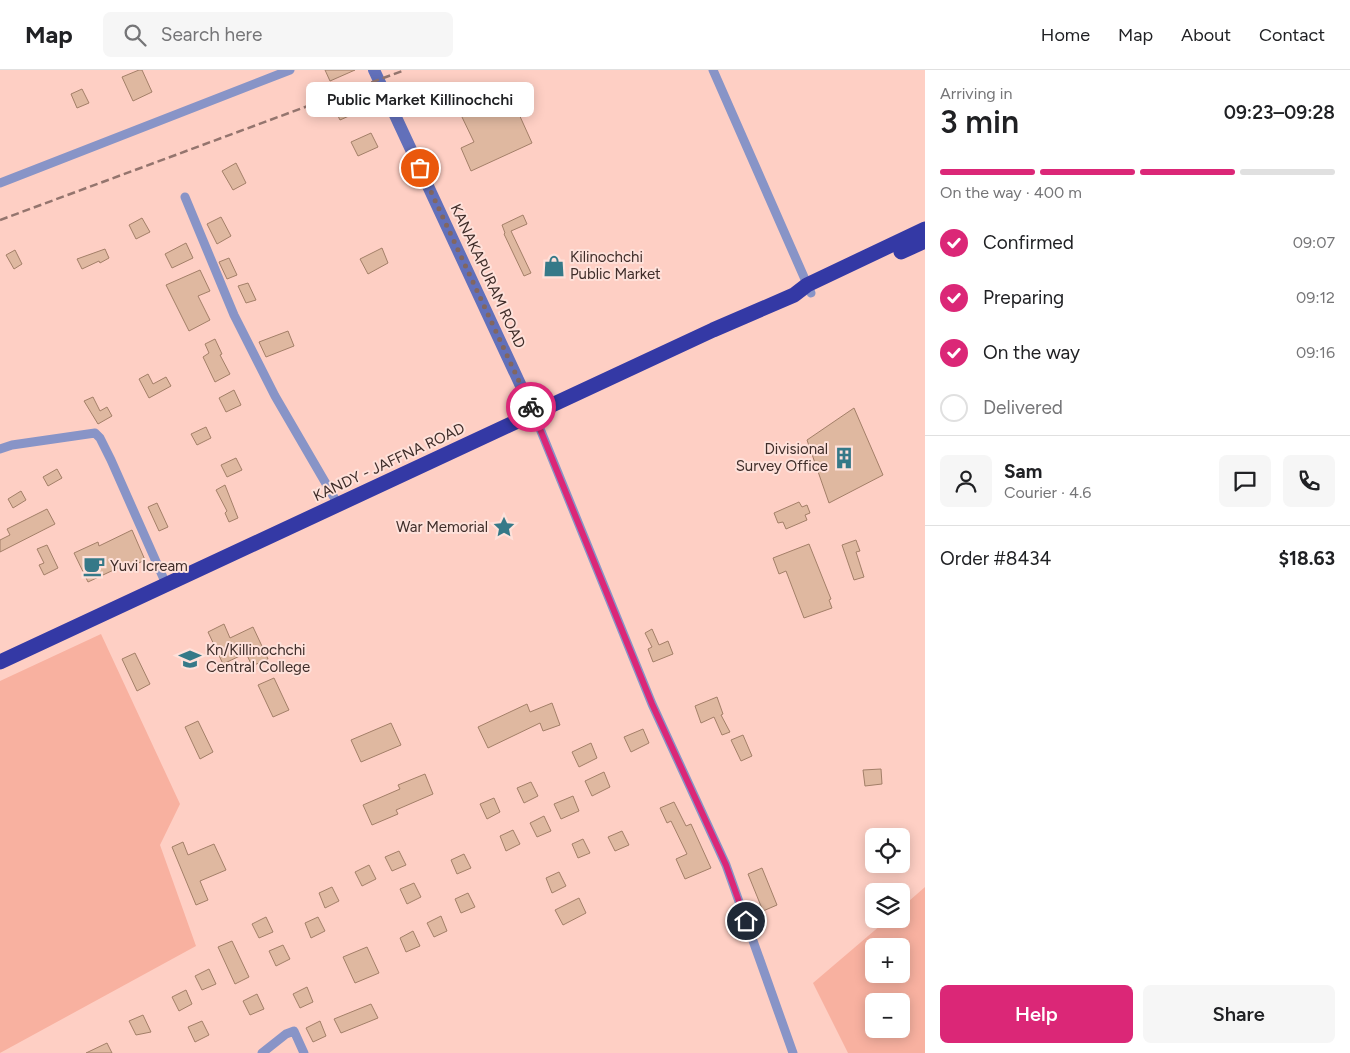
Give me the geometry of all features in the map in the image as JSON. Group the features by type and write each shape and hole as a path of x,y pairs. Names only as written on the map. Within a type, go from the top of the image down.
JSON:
{"highway":[{"name":"KANDY - JAFFNA ROAD","path":"809,289 925,229"},
{"name":"KANDY - JAFFNA ROAD","path":"0,662 339,506 713,330 925,241"}],"street":[{"path":"0,183 290,70"},
{"name":"KANAKAPURAM ROAD","path":"374,70 534,414"},
{"path":"713,70 809,289"},
{"path":"185,197 234,315 275,396 339,506"},
{"path":"534,414 652,704 726,865 793,1053"},
{"path":"0,449 12,445 95,433 100,438 111,460 166,584"},
{"path":"262,1053 286,1034 294,1031 304,1053"}],"shaded area":[{"path":"101,634 180,804 160,845 196,946 0,1053 0,681"},
{"path":"925,887 925,1053 848,1053 813,983 865,939 865,983 910,983 910,938 866,938 877,928 910,928 910,900"}],"building":[{"path":"142,70 152,92 133,101 122,77"},
{"path":"325,70 355,70 330,81"},
{"path":"82,89 89,103 77,108 71,94"},
{"path":"431,89 437,105 423,110 421,102 427,100 424,92"},
{"path":"509,92 532,143 471,171 461,148 474,142 461,115"},
{"path":"353,96 360,111 340,120 333,106"},
{"path":"371,133 378,147 358,156 351,142"},
{"path":"236,163 246,183 233,190 222,171"},
{"path":"523,215 527,224 511,231 531,273 524,276 504,234 502,225"},
{"path":"221,217 231,236 217,244 207,224"},
{"path":"142,218 150,232 136,239 129,225"},
{"path":"186,243 193,258 172,268 165,254"},
{"path":"382,248 388,263 368,274 360,259"},
{"path":"105,249 109,258 82,269 77,259"},
{"path":"15,250 22,264 14,269 6,255"},
{"path":"229,258 237,275 227,279 219,262"},
{"path":"200,270 210,291 198,296 210,320 189,331 166,285"},
{"path":"248,283 256,300 246,303 238,286"},
{"path":"288,331 294,346 266,357 259,342"},
{"path":"215,339 222,354 220,355 230,374 215,382 203,357 209,353 205,344"},
{"path":"148,374 153,384 166,377 171,386 149,398 139,379"},
{"path":"234,390 241,405 226,412 219,398"},
{"path":"93,397 100,411 107,407 112,416 98,424 84,401"},
{"name":"Divisional Survey Office","path":"854,408 883,475 829,503 807,440"},
{"path":"206,427 211,438 197,445 191,434"},
{"path":"236,458 242,470 227,477 221,465"},
{"path":"57,469 62,478 48,486 43,477"},
{"path":"225,485 238,518 229,522 225,513 227,511 216,490"},
{"path":"21,491 26,500 13,508 8,499"},
{"path":"799,502 802,507 807,505 810,513 805,515 807,520 786,529 783,522 778,523 774,513"},
{"path":"157,503 168,527 159,531 148,507"},
{"path":"47,509 55,524 0,552 0,540 10,535 7,529"},
{"path":"132,530 145,560 122,571 120,567 88,582 74,553 98,542 99,546"},
{"path":"856,540 860,551 856,552 864,577 854,580 842,545"},
{"path":"809,544 831,599 829,600 832,608 804,618 786,571 779,574 773,558"},
{"path":"47,545 58,568 44,575 39,565 44,563 37,549"},
{"path":"224,624 230,638 253,627 268,659 252,666 246,653 223,664 208,632"},
{"path":"652,629 659,645 668,641 673,654 653,662 648,649 652,647 645,633"},
{"path":"135,653 150,684 137,691 122,659"},
{"path":"274,678 289,710 273,717 258,685"},
{"path":"717,697 723,714 721,715 730,732 722,735 714,717 701,723 695,706"},
{"path":"552,703 560,725 543,731 540,723 488,748 478,727 527,704 530,712"},
{"path":"198,721 213,752 200,759 185,727"},
{"path":"391,723 401,745 361,762 351,740"},
{"path":"643,729 649,743 631,752 624,737"},
{"path":"743,735 752,756 741,761 731,740"},
{"path":"591,743 597,758 579,767 572,752"},
{"path":"881,769 882,784 865,786 863,770"},
{"path":"604,772 610,787 592,796 585,781"},
{"path":"425,774 433,794 396,810 398,814 372,825 363,805 400,789 398,785"},
{"path":"531,782 538,796 524,803 517,788"},
{"path":"573,796 579,811 561,819 554,804"},
{"path":"494,798 500,812 487,819 480,804"},
{"path":"674,802 686,826 691,824 711,868 685,879 676,859 687,854 671,821 667,823 660,808"},
{"path":"544,816 551,831 537,837 530,823"},
{"path":"513,830 520,844 506,851 500,836"},
{"path":"622,831 629,845 615,851 608,837"},
{"path":"583,839 590,853 578,858 572,844"},
{"path":"183,842 188,855 214,844 226,870 200,881 208,900 196,905 172,847"},
{"path":"399,851 406,865 392,871 385,857"},
{"path":"464,854 471,868 457,874 451,860"},
{"path":"369,865 376,879 362,886 355,872"},
{"path":"762,868 777,905 763,911 748,874"},
{"path":"559,872 566,886 552,893 546,878"},
{"path":"414,883 421,897 407,904 400,889"},
{"path":"332,887 339,901 325,908 319,893"},
{"path":"468,893 475,907 461,913 455,899"},
{"path":"579,898 586,913 563,925 555,910"},
{"path":"441,916 447,931 434,937 427,923"},
{"path":"266,917 273,932 259,938 252,924"},
{"path":"318,917 325,931 311,938 305,923"},
{"path":"413,931 420,946 406,952 400,938"},
{"path":"232,941 249,977 235,984 218,947"},
{"path":"283,945 290,959 276,966 269,951"},
{"path":"367,947 379,973 355,983 343,957"},
{"path":"209,969 216,984 202,990 195,976"},
{"path":"307,987 313,1002 300,1008 293,994"},
{"path":"186,990 192,1004 179,1011 172,997"},
{"path":"257,994 264,1009 250,1015 243,1001"},
{"path":"371,1004 378,1018 341,1033 334,1019"},
{"path":"143,1015 151,1032 136,1035 129,1021"},
{"path":"202,1021 209,1035 195,1042 188,1027"},
{"path":"320,1021 326,1036 313,1042 306,1028"},
{"path":"107,1043 112,1053 86,1053"}],"railway":[{"path":"0,220 405,70"}],"way so far":[{"path":"420,168 531,407"}],"place":[{"name":"Public Market Killinochchi","path":"420,168"},
{"name":"Kilinochchi Public Market","path":"554,266"},
{"name":"Divisional Survey Office","path":"844,458"},
{"name":"War Memorial","path":"504,527"},
{"name":"Yuvi Icream","path":"94,566"},
{"name":"Kn/Killinochchi Central College","path":"190,659"}],"route":[{"path":"531,407 652,704 726,865 746,921"}]}
